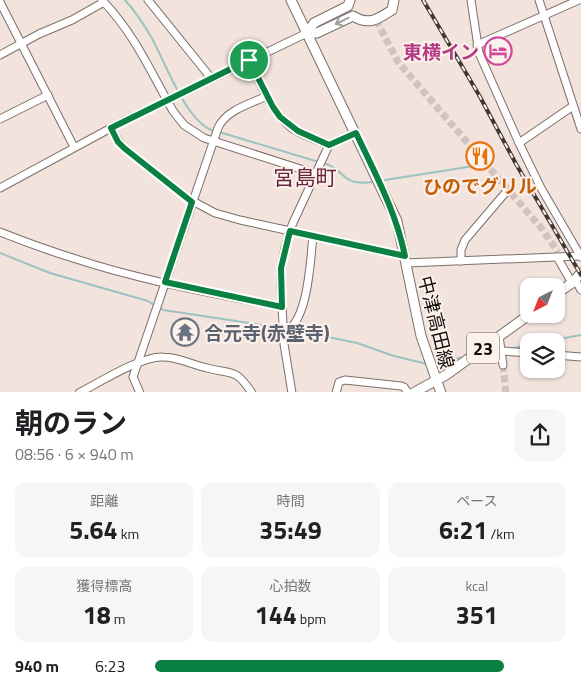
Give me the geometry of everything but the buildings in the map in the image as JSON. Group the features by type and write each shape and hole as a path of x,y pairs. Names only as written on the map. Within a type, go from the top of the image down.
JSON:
{"main road":[{"name":"中津高田線","path":"291,0 391,207 400,232 417,319 436,381 520,321"},
{"path":"307,33 314,23 348,6 350,0"},
{"path":"307,33 317,33 353,16 362,21 376,20 392,10 394,0"},
{"path":"565,287 576,278"},
{"path":"412,392 436,381 440,392"}],"street":[{"path":"148,0 211,78"},
{"path":"111,128 118,142 124,148 192,202 209,211 230,218 313,236 406,260 461,261 581,256 519,143 479,53 471,0"},
{"path":"539,0 581,129"},
{"path":"477,45 579,0"},
{"path":"0,55 39,34 72,20 103,1 120,19 138,45 166,100 184,125 195,134 213,142 316,174"},
{"path":"0,2 74,147"},
{"path":"0,188 74,147 166,100 307,33"},
{"path":"249,60 276,112 292,128 329,145"},
{"path":"0,119 48,95"},
{"path":"140,392 133,377 220,124 225,118 267,96"},
{"path":"519,143 573,106"},
{"path":"292,392 283,334 281,268 290,231 329,145 356,133"},
{"path":"461,261 460,250 465,240 506,192"},
{"path":"0,232 76,260 165,282 282,307"},
{"path":"283,334 295,323 304,301 308,284 313,236"},
{"path":"556,257 576,278 581,290"},
{"path":"499,336 503,365"},
{"path":"502,351 520,352"},
{"path":"565,356 581,357"},
{"path":"79,392 137,364 160,357 188,361 206,368 237,375 252,392"},
{"path":"336,392 339,382 345,380 401,386 408,392"}],"waterway":[{"path":"125,0 139,17 150,35 185,103 194,116 214,131"},
{"path":"219,132 319,162"},
{"path":"324,163 332,166 354,182 372,182"},
{"path":"385,180 474,166"},
{"path":"0,253 50,273 148,301 154,305"},
{"path":"159,307 163,310 282,328"},
{"path":"294,330 357,343 394,356 427,364"},
{"path":"565,338 581,335"},
{"path":"509,349 520,347"},
{"path":"482,354 499,350"},
{"path":"436,362 465,357"}],"tunnel":[{"path":"376,20 398,62 542,229 558,252"},
{"path":"503,365 506,392"}],"railway":[{"path":"423,0 581,275"}],"place":[{"name":"東横イン","path":"498,51"},
{"name":"ひのでグリル","path":"480,156"},
{"name":"合元寺(赤壁寺)","path":"185,332"}],"district":[{"name":"宮島町","path":"305,177"}],"route":[{"path":"249,60 276,112 292,128 329,145 356,133 397,221 405,256 290,231 284,248 281,268 282,307 165,282 192,202 124,148 118,142 111,128 249,60"}]}
